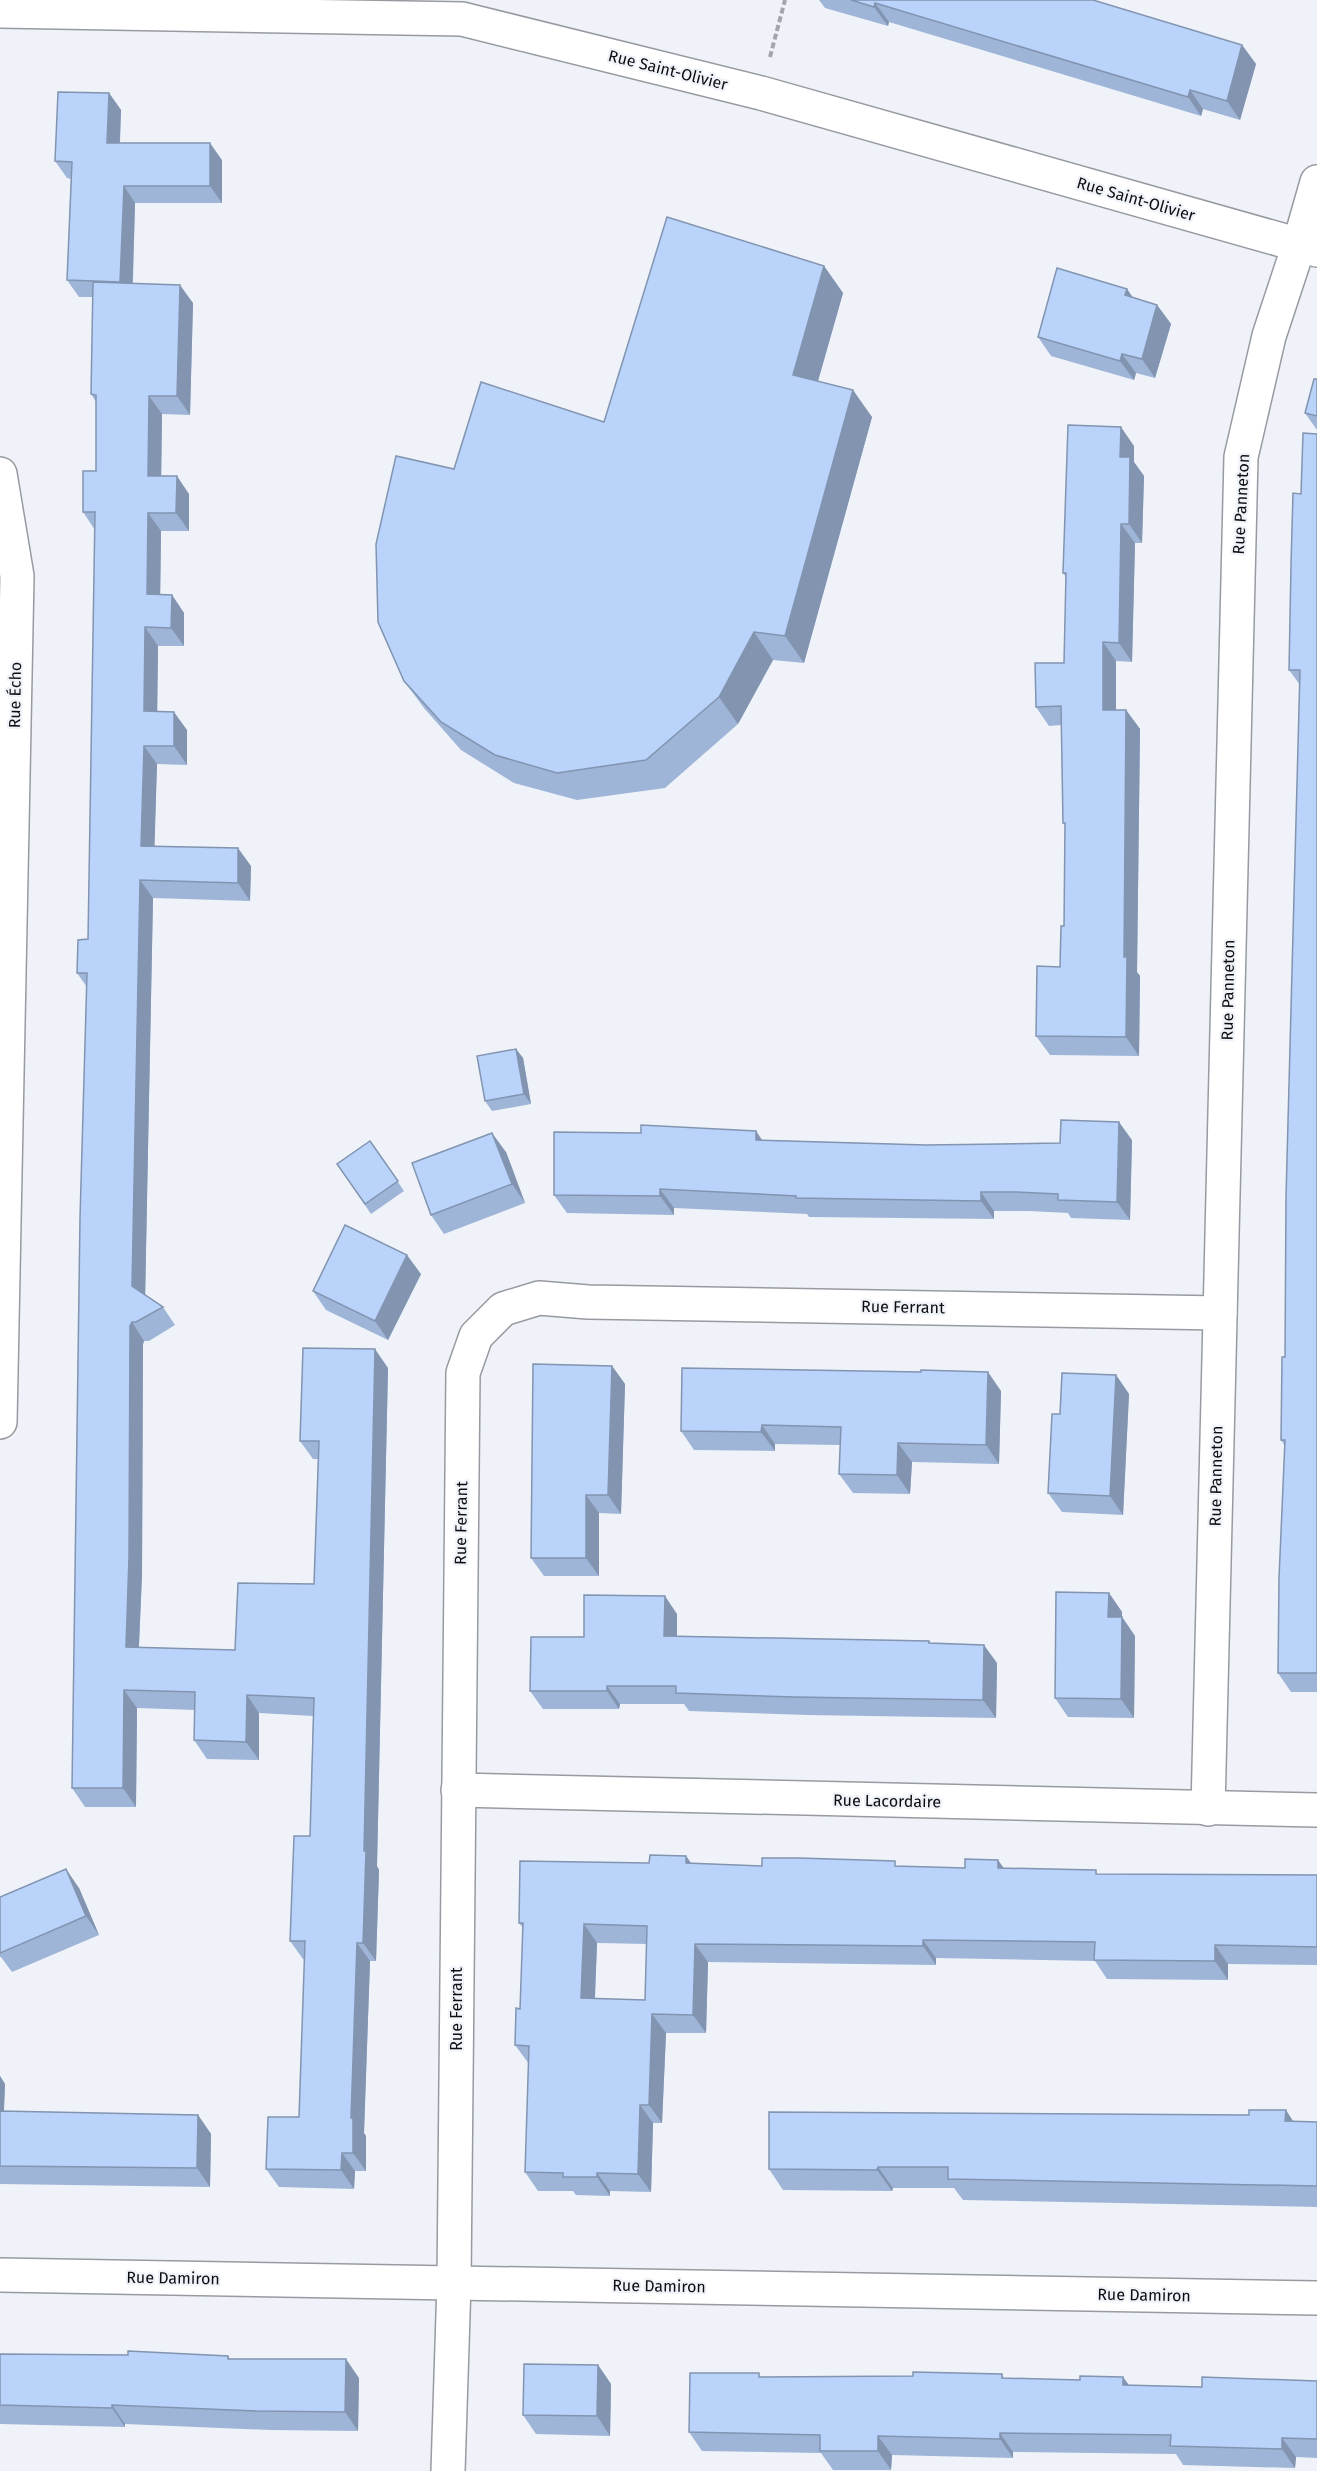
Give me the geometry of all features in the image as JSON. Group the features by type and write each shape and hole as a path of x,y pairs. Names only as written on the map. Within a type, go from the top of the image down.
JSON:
{"street":[{"name":"Rue Saint-Olivier","path":"0,10 462,9 1308,248"},
{"name":"Rue Panneton","path":"1208,1809 1241,458 1269,336 1308,248 1317,182"},
{"name":"Rue Écho","path":"0,474 17,576 0,1422"},
{"name":"Rue Ferrant","path":"448,2471 454,2283 463,1373 476,1336 503,1309 539,1298 588,1302 1220,1313"},
{"name":"Rue Lacordaire","path":"458,1790 1317,1810"},
{"name":"Rue Damiron","path":"0,2275 1317,2298"}],"path":[{"path":"761,93 785,0"}],"building":[{"path":"851,0 1093,0 1242,45 1227,101 1190,90 1188,97 875,3 874,7"},
{"path":"58,92 109,93 107,143 210,143 210,186 124,186 120,282 67,280 72,162 55,161"},
{"path":"667,217 824,266 793,375 853,390 785,636 754,632 719,697 646,760 557,773 495,755 441,722 404,681 378,622 376,544 396,456 454,469 481,382 604,422"},
{"path":"1057,268 1127,289 1125,295 1157,305 1142,359 1122,354 1120,361 1038,337"},
{"path":"93,282 180,285 177,396 149,396 148,476 177,476 176,513 148,513 147,594 172,595 171,628 145,627 144,711 174,712 174,746 144,746 141,846 238,848 238,883 140,880 132,1286 163,1307 132,1322 130,1326 129,1557 126,1647 235,1650 238,1583 314,1584 319,1441 300,1441 303,1348 375,1349 363,1943 357,1943 351,2118 353,2118 353,2153 342,2153 341,2170 266,2169 268,2117 299,2117 305,1941 290,1941 294,1836 310,1836 314,1698 247,1695 246,1742 194,1740 195,1692 124,1690 123,1788 72,1788 80,1218 87,973 77,973 78,940 88,939 95,512 83,512 83,471 96,471 96,395 91,394"},
{"path":"1314,379 1317,379 1317,416 1305,413"},
{"path":"1068,425 1121,427 1120,457 1130,457 1129,524 1121,524 1119,643 1103,642 1103,710 1126,710 1124,957 1127,957 1126,1037 1036,1036 1037,966 1060,967 1061,926 1064,926 1065,823 1063,823 1061,706 1036,707 1035,663 1064,663 1066,573 1063,573"},
{"path":"1303,433 1317,434 1317,1673 1278,1673 1279,1578 1285,1440 1281,1440 1282,1357 1285,1357 1286,1197 1300,670 1289,670 1291,565 1293,493 1301,494"},
{"path":"516,1049 524,1094 485,1101 477,1056"},
{"path":"1061,1120 1119,1122 1117,1202 1058,1200 1058,1194 1016,1192 981,1192 981,1201 796,1198 796,1196 660,1189 660,1196 554,1195 554,1132 641,1133 641,1125 756,1131 756,1140 926,1145 1060,1143"},
{"path":"492,1133 512,1184 431,1215 412,1163"},
{"path":"370,1141 398,1181 365,1204 337,1164"},
{"path":"345,1225 407,1255 375,1321 313,1291"},
{"path":"533,1364 612,1366 608,1495 586,1495 586,1558 531,1558"},
{"path":"682,1368 988,1372 986,1445 898,1443 897,1475 839,1474 841,1427 762,1425 761,1432 681,1431"},
{"path":"1062,1373 1116,1375 1110,1496 1048,1493 1052,1414 1060,1414"},
{"path":"1056,1592 1109,1593 1108,1617 1122,1617 1121,1699 1055,1698"},
{"path":"584,1595 665,1596 664,1636 929,1641 929,1643 984,1645 983,1700 676,1693 676,1686 607,1686 607,1691 530,1691 531,1637 584,1637"},
{"path":"650,1855 686,1856 686,1863 762,1866 762,1858 799,1858 895,1861 895,1866 965,1868 965,1859 998,1860 998,1868 1096,1870 1096,1874 1317,1875 1317,1947 1215,1945 1215,1961 1094,1960 1095,1942 923,1940 923,1946 695,1944 693,2015 652,2014 649,2105 640,2105 638,2174 597,2173 597,2177 563,2177 563,2173 525,2172 529,2046 515,2045 516,2008 520,2009 523,1923 519,1923 520,1861 649,1863","holes":["584,1924 647,1926 645,2000 581,1998"]},
{"path":"66,1869 86,1916 0,1953 0,1897"},
{"path":"1249,2110 1286,2110 1285,2121 1317,2122 1317,2186 948,2179 948,2167 878,2167 877,2170 769,2169 769,2112 1249,2115"},
{"path":"0,2111 198,2115 197,2168 0,2166"},
{"path":"128,2351 228,2356 228,2359 346,2359 345,2412 112,2405 112,2408 0,2405 0,2354 128,2355"},
{"path":"524,2364 598,2365 597,2416 523,2415"},
{"path":"913,2372 1002,2374 1002,2378 1080,2380 1080,2376 1123,2377 1123,2385 1202,2387 1202,2377 1317,2381 1317,2439 1282,2438 1282,2449 1170,2446 1171,2435 1000,2433 1000,2439 878,2436 878,2451 820,2451 820,2435 689,2432 690,2373 759,2373 759,2377 913,2376"}]}
